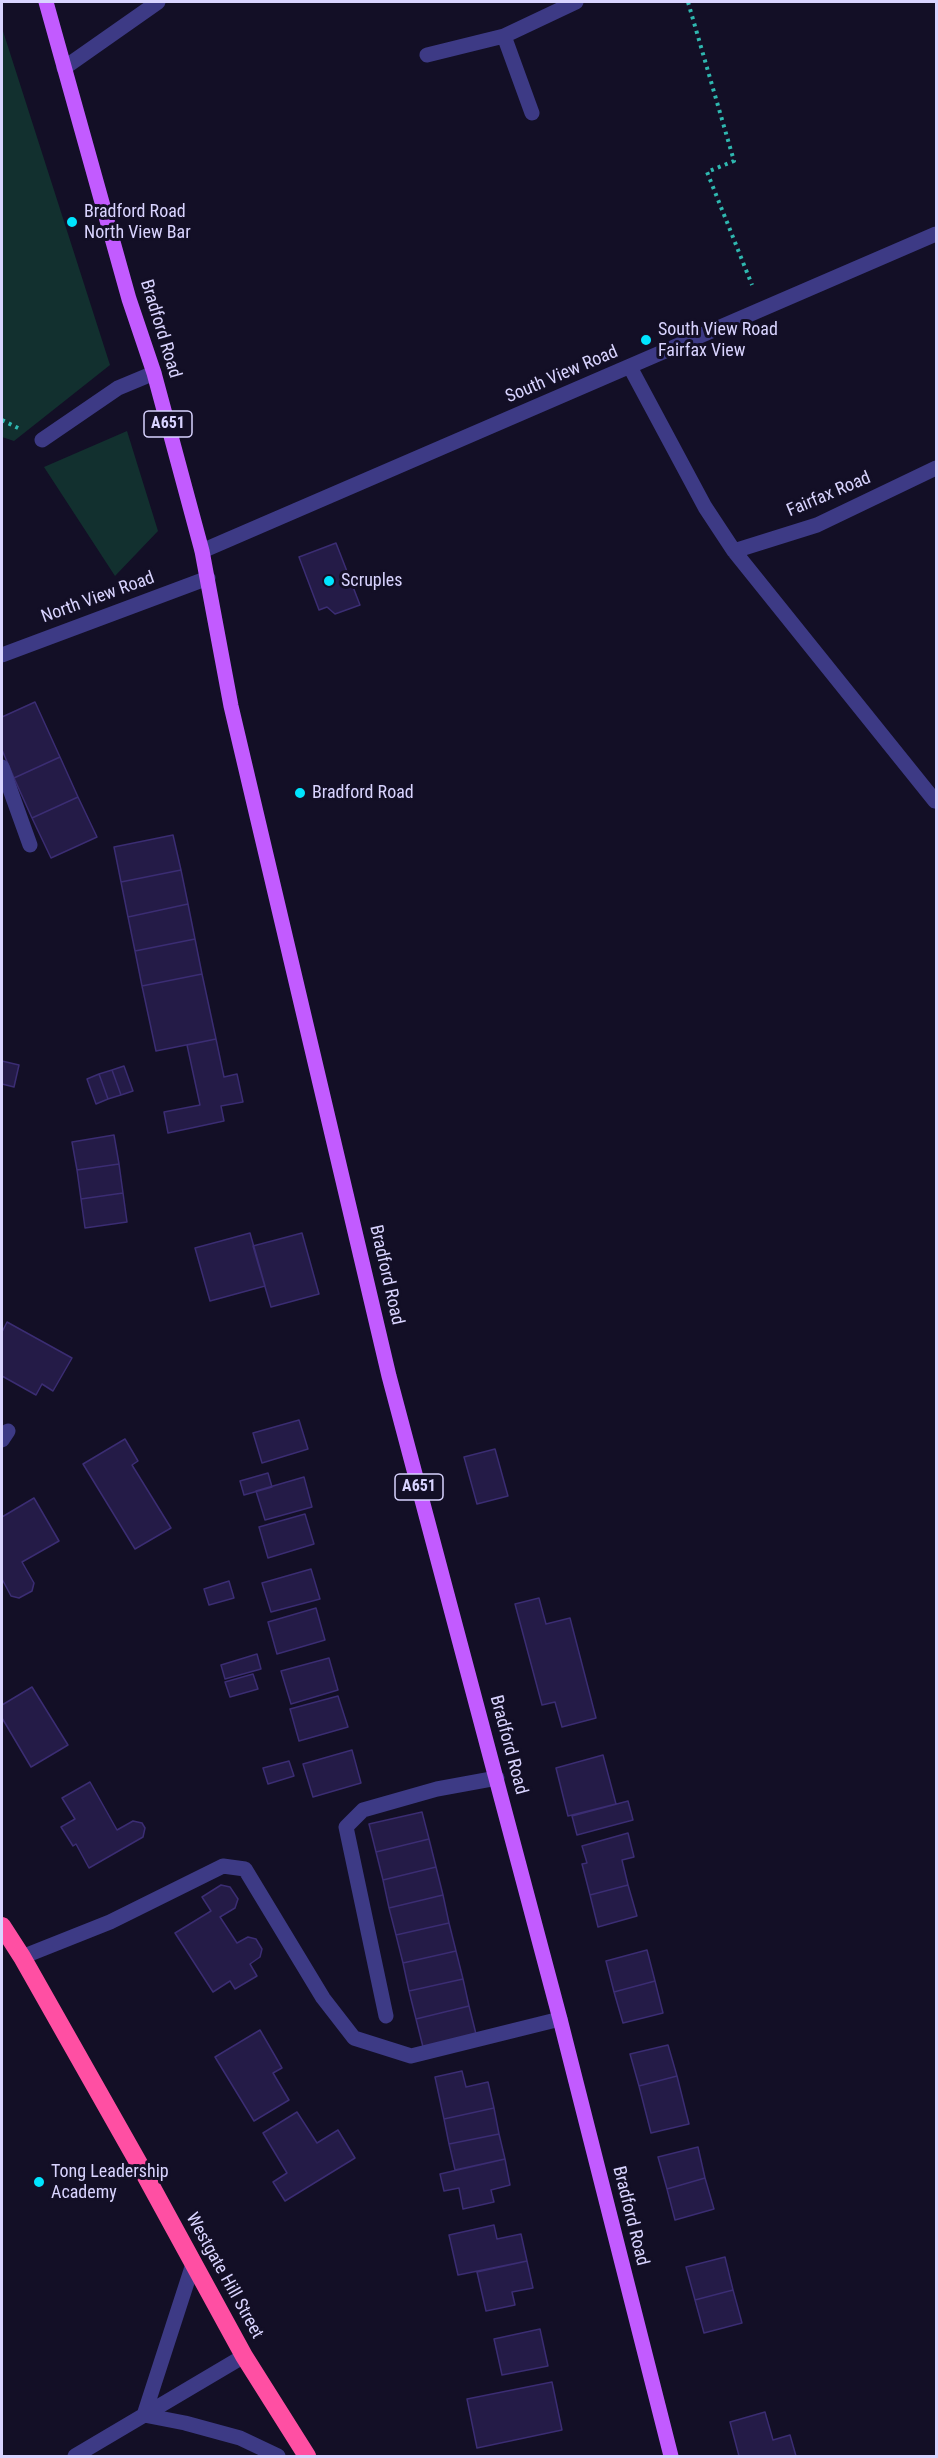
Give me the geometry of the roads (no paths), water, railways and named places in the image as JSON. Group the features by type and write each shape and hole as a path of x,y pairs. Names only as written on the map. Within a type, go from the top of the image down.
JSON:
{"highway":[{"name":"Westgate Hill Street","path":"2,1926 22,1957 244,2356 307,2457"}],"main road":[{"name":"Bradford Road","path":"46,2 129,299 154,373 202,551 231,706 389,1376 560,2019 671,2457"}],"street":[{"path":"64,68 158,2"},
{"path":"427,55 504,36 576,2"},
{"path":"504,36 532,113"},
{"name":"South View Road","path":"202,551 936,234"},
{"path":"630,367 705,507 734,551 934,801 936,800"},
{"path":"42,440 118,388 154,373"},
{"name":"Fairfax Road","path":"734,551 817,525 936,468"},
{"name":"North View Road","path":"2,655 207,579"},
{"path":"2,767 30,845"},
{"path":"386,2016 346,1827 363,1810 437,1790 497,1778"},
{"path":"22,1957 110,1922 223,1866 245,1869 323,1998 354,2038 411,2056 560,2019"},
{"path":"144,2415 193,2264"},
{"path":"75,2457 244,2356"},
{"path":"144,2415 240,2438 278,2457"}],"place":[{"name":"Bradford Road North View Bar","path":"72,222"},
{"name":"South View Road Fairfax View","path":"646,340"},
{"name":"Scruples","path":"329,581"},
{"name":"Bradford Road","path":"300,793"},
{"name":"Tong Leadership Academy","path":"39,2182"}]}
